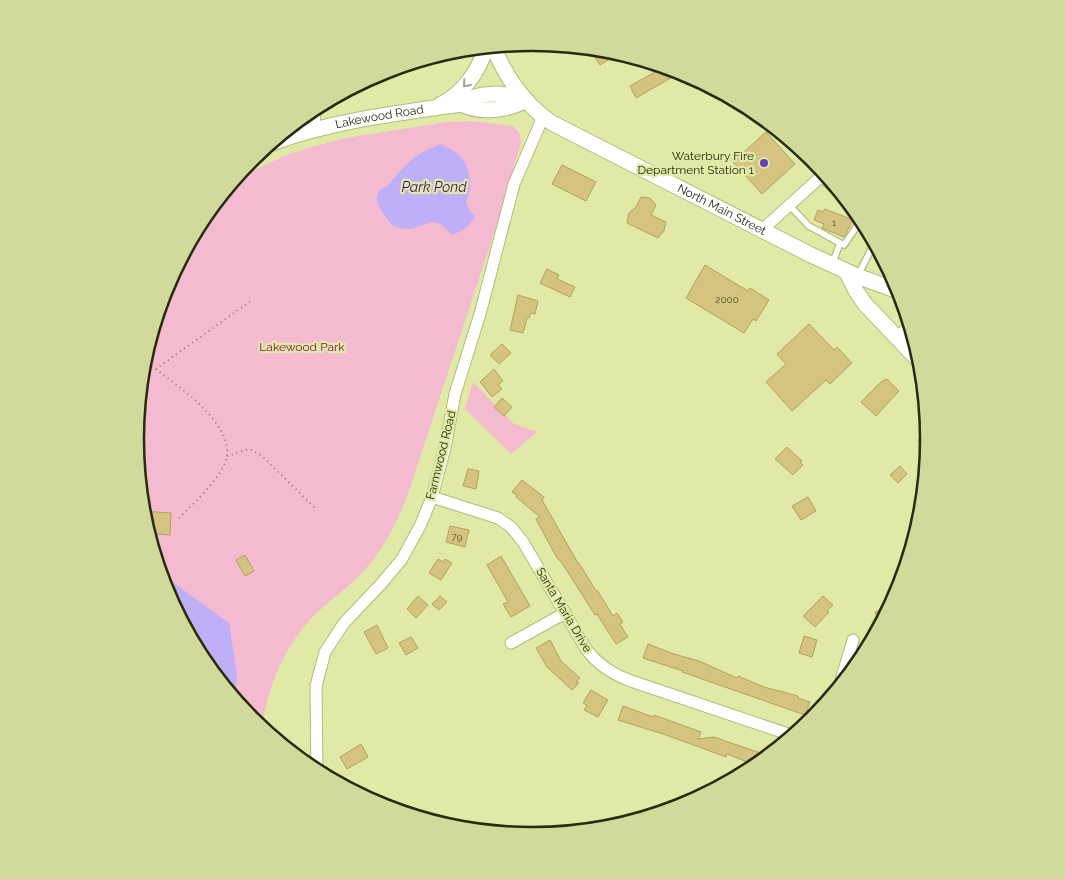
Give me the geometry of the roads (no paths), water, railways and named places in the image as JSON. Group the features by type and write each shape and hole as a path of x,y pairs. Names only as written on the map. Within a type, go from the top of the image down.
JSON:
{"main road":[{"name":"North Main Street","path":"497,53 503,68 525,100 543,117 560,128 832,264 889,288"},
{"path":"431,109 450,99 467,83 479,65 483,55"},
{"name":"Lakewood Road","path":"288,138 351,121 462,104 472,98 510,95 525,100"},
{"path":"852,273 860,298 910,352"},
{"path":"899,339 906,332"}],"street":[{"name":"Farmwood Road","path":"317,762 316,686 325,652 344,623 402,559 421,524 432,497 445,448 455,394 480,314 514,184 543,117"},
{"path":"314,119 314,130"},
{"path":"762,230 819,179"},
{"name":"Santa Maria Drive","path":"432,497 491,516 511,527 523,542 591,656 612,673 786,733"},
{"path":"511,643 565,613"},
{"path":"843,673 853,640"}],"lane":[{"path":"789,206 809,226 844,245 857,226"},
{"path":"832,264 840,243"},
{"path":"852,273 871,248"}],"water":[{"name":"Park Pond","path":"440,144 460,156 467,167 470,181 466,202 470,211 475,216 473,220 466,228 452,235 441,224 431,222 412,229 392,225 382,212 376,199 380,190 388,185 417,155"},
{"path":"172,581 229,623 237,675 236,689 224,676 196,634"}],"place":[{"name":"Waterbury Fire Department Station 1","path":"764,163"}],"park label":[{"name":"Lakewood Park","path":"302,347"}]}
